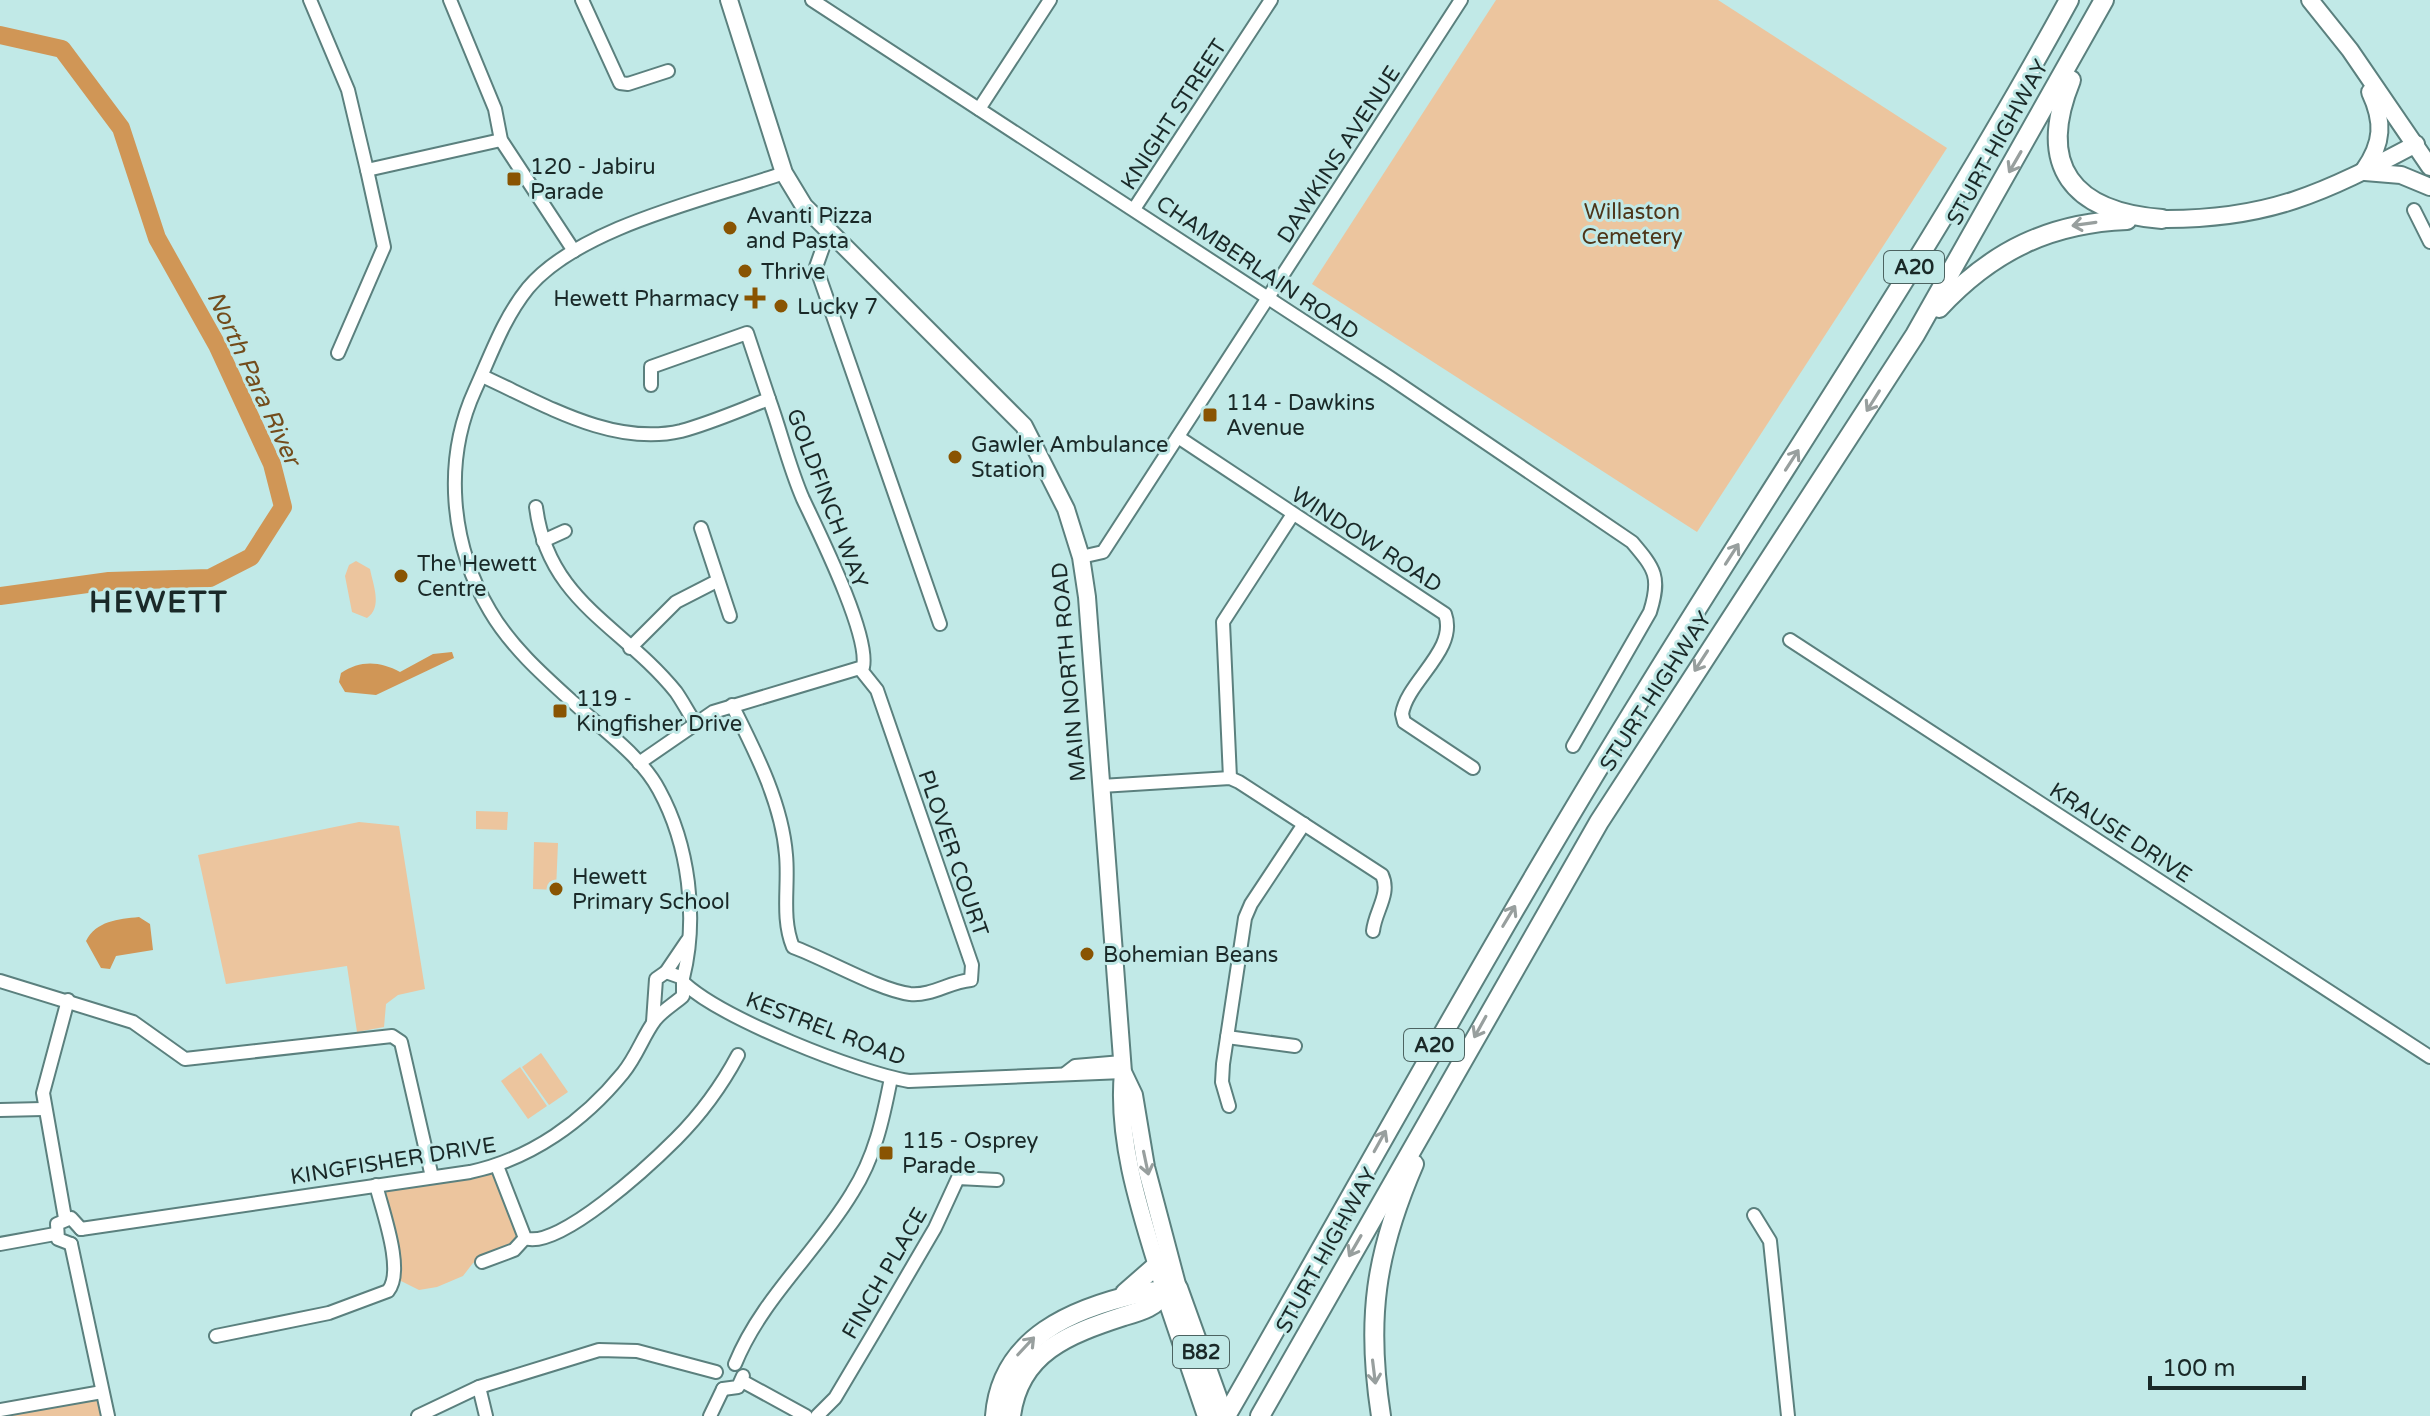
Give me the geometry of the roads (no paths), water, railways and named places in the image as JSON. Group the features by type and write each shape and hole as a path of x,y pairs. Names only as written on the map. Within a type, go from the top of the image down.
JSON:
{"highway":[{"name":"STURT HIGHWAY","path":"1228,1412 1485,956 1653,678 1943,219 2069,0"},
{"name":"STURT HIGHWAY","path":"1260,1416 1599,822 1915,335 2104,0"},
{"path":"2104,0 2059,114 2059,156 2074,184 2097,203 2131,216 2162,219"},
{"path":"1915,335 1969,278 2024,241 2084,223 2162,219"},
{"path":"1381,1416 1372,1340 1380,1255 1395,1209 1450,1081"},
{"path":"1109,1301 1142,1282 1157,1265"},
{"name":"B82","path":"1172,1290 1228,1412"},
{"name":"B82","path":"1172,1290 1192,1378 1207,1416"},
{"path":"995,1416 1006,1375 1026,1344 1058,1321 1109,1301 1152,1291 1172,1290"},
{"path":"1011,1416 1020,1382 1049,1347 1074,1333 1143,1310 1159,1302 1172,1290"},
{"path":"1143,1310 1157,1316 1170,1332 1192,1378"}],"main road":[{"name":"MAIN NORTH ROAD","path":"729,0 784,173 804,206 1024,426 1055,481 1081,557 1123,1067 1121,1096 1138,1204 1157,1265 1172,1290"},
{"path":"2310,0 2350,50 2430,167"},
{"path":"2350,50 2380,115 2380,141 2363,172"},
{"path":"2162,219 2215,219 2260,212 2308,197 2416,144"},
{"path":"2363,172 2401,175 2430,187"},
{"name":"MAIN NORTH ROAD","path":"1123,1067 1134,1095 1172,1290"}],"street":[{"path":"310,0 348,90 384,247 338,353"},
{"path":"450,0 495,109 501,140 574,251"},
{"path":"582,0 620,83 628,84 668,71"},
{"name":"CHAMBERLAIN ROAD","path":"812,0 1426,401 1632,542 1648,561 1657,589 1650,612 1573,746"},
{"path":"979,109 1050,0"},
{"name":"KNIGHT STREET","path":"1134,209 1271,0"},
{"name":"DAWKINS AVENUE","path":"1081,557 1103,552 1461,0"},
{"path":"367,170 501,140"},
{"path":"687,941 666,972 656,979 654,990 661,1001 676,1002 684,981 687,941 689,892 684,854 659,788 639,763 524,656 490,611 475,582 456,514 455,471 464,416 504,324 526,290 544,272 574,251 611,232 784,173"},
{"path":"2414,210 2430,242"},
{"path":"828,233 816,267 940,624"},
{"path":"651,367 747,333 769,399"},
{"path":"640,357 651,367 651,385"},
{"name":"GOLDFINCH WAY","path":"482,376 579,419 634,433 680,431 769,399 803,497 841,582 863,652 861,670"},
{"name":"WINDOW ROAD","path":"1178,437 1445,614 1448,628 1442,643 1402,714 1404,722 1473,768"},
{"path":"536,507 543,541 564,582 675,691 696,724"},
{"path":"1230,778 1223,622 1293,514"},
{"path":"701,528 730,616"},
{"path":"543,541 565,531"},
{"path":"630,648 676,602 717,581"},
{"name":"KRAUSE DRIVE","path":"1790,640 2430,1057"},
{"path":"639,763 696,724 732,705 861,670"},
{"name":"PLOVER COURT","path":"732,705 765,775 786,853 788,934 793,947 908,994 933,992 954,981 971,980 973,973 877,690 861,670"},
{"path":"1101,786 1230,778 1382,875 1386,893 1374,915 1373,931"},
{"path":"1229,1106 1222,1082 1245,918 1304,824"},
{"path":"666,972 684,981"},
{"path":"0,981 133,1022 185,1059 392,1036 401,1042 432,1177"},
{"name":"KESTREL ROAD","path":"684,981 718,1007 819,1052 891,1078 909,1081 1066,1073 1077,1077 1123,1067"},
{"name":"KINGFISHER DRIVE","path":"653,1022 654,990"},
{"path":"65,1218 43,1109 43,1092 68,1000"},
{"name":"KESTREL ROAD","path":"676,1002 718,1007"},
{"name":"KINGFISHER DRIVE","path":"81,1229 497,1166 543,1144 582,1114 634,1058 653,1022 676,1002"},
{"path":"1227,1037 1295,1046"},
{"path":"525,1238 537,1240 566,1230 677,1138 725,1080 738,1055"},
{"path":"735,1364 758,1316 840,1212 865,1171 881,1129 891,1078"},
{"path":"0,1110 43,1109"},
{"path":"497,1166 525,1238"},
{"name":"FINCH PLACE","path":"817,1416 835,1398 876,1329 935,1228 958,1178 997,1180"},
{"path":"216,1336 329,1313 388,1291 393,1285 395,1268 376,1185"},
{"path":"1754,1215 1770,1241 1788,1416"},
{"path":"65,1218 75,1220 81,1229 80,1238 71,1244 61,1242 55,1234 57,1224 65,1218"},
{"path":"0,1244 55,1234"},
{"path":"482,1262 514,1250 525,1238"},
{"path":"71,1244 108,1416"},
{"path":"418,1416 479,1387 611,1348 637,1351 716,1372"},
{"path":"727,1363 735,1364 743,1374 742,1381 738,1387 723,1389 715,1379 716,1372 727,1363"},
{"path":"742,1381 806,1416"},
{"path":"479,1387 486,1416"},
{"path":"710,1416 723,1389"},
{"path":"0,1410 102,1392"}],"waterway":[{"name":"North Para River","path":"0,35 62,49 121,128 157,238 217,345 272,464 283,507 251,557 210,578 109,581 0,596"}],"place":[{"name":"120 - Jabiru Parade","path":"514,179"},
{"name":"Avanti Pizza and Pasta","path":"730,228"},
{"name":"Thrive","path":"745,271"},
{"name":"Hewett Pharmacy","path":"755,298"},
{"name":"Lucky 7","path":"781,306"},
{"name":"114 - Dawkins Avenue","path":"1210,415"},
{"name":"Gawler Ambulance Station","path":"955,457"},
{"name":"The Hewett Centre","path":"401,576"},
{"name":"119 - Kingfisher Drive","path":"560,711"},
{"name":"Hewett Primary School","path":"556,889"},
{"name":"Bohemian Beans","path":"1087,954"},
{"name":"115 - Osprey Parade","path":"886,1153"}],"district":[{"name":"HEWETT","path":"159,602"}],"park label":[{"name":"Willaston Cemetery","path":"1632,224"}]}
